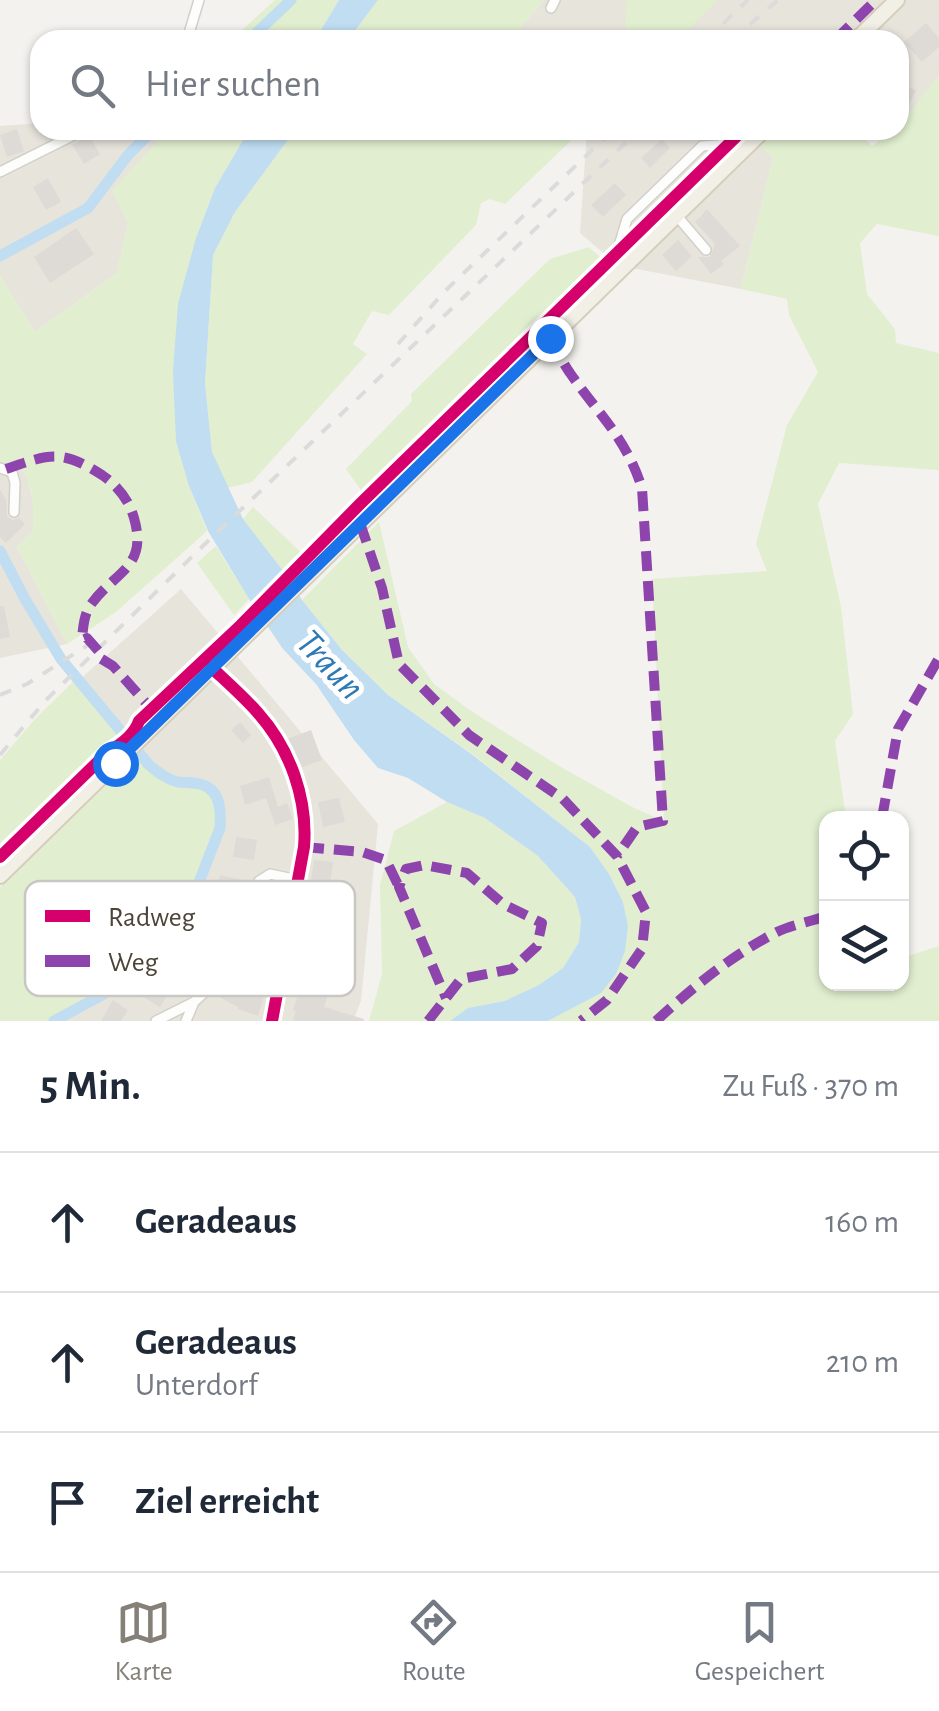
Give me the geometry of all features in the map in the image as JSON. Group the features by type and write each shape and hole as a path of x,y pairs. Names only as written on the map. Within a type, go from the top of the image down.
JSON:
{"main road":[{"path":"866,30 897,0"},
{"path":"0,876 753,140"}],"street":[{"path":"190,30 200,0"},
{"path":"0,172 64,140"},
{"path":"627,263 617,252 627,219 702,146 717,144 732,160"},
{"path":"677,216 706,250"},
{"path":"0,468 12,472 14,512"},
{"path":"212,668 260,716 278,742 302,796 306,824 298,880 270,874 259,881"},
{"path":"156,1021 201,996"},
{"path":"272,1021 277,996"},
{"path":"186,1021 194,1002"}],"shaded area":[{"path":"544,0 939,0 939,75 909,114 909,30 518,30"},
{"path":"30,124 30,140 159,140 113,191 128,223 117,273 35,332 0,276 0,126"},
{"path":"586,140 765,140 760,145 773,158 741,289 622,269 580,233"},
{"path":"0,462 13,463 26,473 33,500 33,531 17,547 67,644 0,658"},
{"path":"181,589 378,824 361,1001 353,1021 60,1021 103,996 355,996 355,881 185,881 201,781 171,777 150,761 78,681"}],"green space":[{"path":"275,0 339,0 321,30 242,30"},
{"path":"378,0 544,0 518,30 356,30"},
{"path":"626,0 718,0 688,30 625,30"},
{"path":"939,75 939,236 877,224 860,243 867,294 895,329 896,343 939,353 939,470 839,463 818,504 841,607 853,714 835,741 845,811 819,811 819,991 909,991 909,956 939,946 939,1021 548,1021 601,993 628,926 623,902 609,874 590,847 471,753 388,695 342,650 302,600 379,522 408,647 434,684 559,766 664,821 652,579 767,571 756,544 787,425 818,372 789,315 787,299 741,289 773,158 759,145 765,140 866,140 872,146 880,140 909,140 909,113"},
{"path":"159,140 243,140 215,188 196,238 189,486 207,531 116,612 67,644 17,547 33,531 30,487 20,470 0,462 0,276 35,332 117,273 128,223 112,191"},
{"path":"288,140 572,140 505,204 490,199 481,203 476,225 389,315 372,311 353,344 367,354 252,482 227,488 212,452 205,383 213,255 235,212"},
{"path":"589,247 604,261 363,493 346,469 412,401 411,394 550,259"},
{"path":"253,507 306,557 287,576 243,519"},
{"path":"216,546 249,599 234,615 197,563"},
{"path":"76,679 126,734 0,853 0,760"},
{"path":"141,752 171,777 201,781 215,789 226,815 201,881 25,881 25,996 103,996 60,1021 0,1021 0,887"},
{"path":"447,802 485,818 538,856 575,897 581,919 579,942 563,968 505,1002 468,1008 450,1021 369,1021 382,974 380,885 394,831"}],"water":[{"path":"339,0 378,0 356,30 321,30"},
{"name":"Traun","path":"243,140 288,140 235,212 213,255 205,383 212,452 243,519 342,650 388,695 590,847 623,902 628,926 625,951 616,974 601,993 548,1021 450,1021 468,1008 505,1001 563,968 579,942 581,919 575,897 538,856 485,818 447,802 408,778 378,768 316,684 283,649 249,599 208,531 189,486 176,441 173,371 178,304 215,188"}],"building":[{"path":"926,23 939,38 939,47 922,62 909,48 909,38"},
{"path":"17,129 24,151 7,157 0,135"},
{"path":"91,140 100,154 84,164 72,145"},
{"path":"661,140 670,148 650,168 641,158"},
{"path":"48,178 61,202 46,210 33,187"},
{"path":"615,183 626,195 603,217 591,205"},
{"path":"707,209 740,246 711,274 698,257 710,257 715,244 695,222"},
{"path":"76,228 94,254 50,283 34,257"},
{"path":"678,240 692,256 676,271 662,255"},
{"path":"0,490 6,499 7,517 19,518 25,524 6,543 0,537"},
{"path":"0,606 4,606 10,637 0,639"},
{"path":"240,722 251,735 243,743 231,730"},
{"path":"311,730 322,760 300,768 287,739"},
{"path":"269,777 278,807 287,803 293,819 275,825 266,798 245,805 240,786"},
{"path":"339,798 345,822 323,827 318,802"},
{"path":"236,837 257,840 254,860 233,857"},
{"path":"314,860 333,862 330,881 311,881"},
{"path":"220,875 243,880 243,881 219,881"},
{"path":"144,996 167,996 160,1007"},
{"path":"220,996 264,996 258,1016"},
{"path":"297,996 327,996 324,1007 364,1021 293,1021"},
{"path":"113,1000 128,1010 121,1021 101,1021"}],"waterway":[{"path":"260,30 291,0"},
{"path":"0,256 88,208 143,140"},
{"path":"0,551 61,659 149,765 174,781 209,788 217,797 220,828 199,881"},
{"path":"54,1021 100,996"}],"railway":[{"path":"716,30 748,0"},
{"path":"744,30 778,0"},
{"path":"398,344 445,291 603,140"},
{"path":"0,755 45,701 205,544 629,140"},
{"path":"0,695 27,684 91,643"}],"marked path":[{"path":"845,30 876,0"},
{"path":"550,338 570,373 619,440 642,488 663,821 637,827 617,856"},
{"path":"6,469 45,457 65,458 102,475 126,499 134,518 137,547 127,567 89,607 82,640 87,638 101,654 100,658 113,666 156,714"},
{"path":"360,523 382,588 399,664 469,735 563,799 617,856 646,912 642,949 607,1000 581,1021"},
{"path":"883,811 898,729 939,658"},
{"path":"304,847 362,852 386,860 399,887"},
{"path":"428,1021 461,979 512,969 537,946 542,923 503,904 467,873 424,865 406,869 399,887 446,998"},
{"path":"656,1021 743,952 781,930 819,918"}],"cycle path":[{"path":"0,857 109,751 127,739 139,721 733,140"},
{"path":"212,668 253,707 288,759 303,811 304,847 298,881"},
{"path":"272,1021 277,996"}],"route":[{"path":"115,763 550,338"}]}
